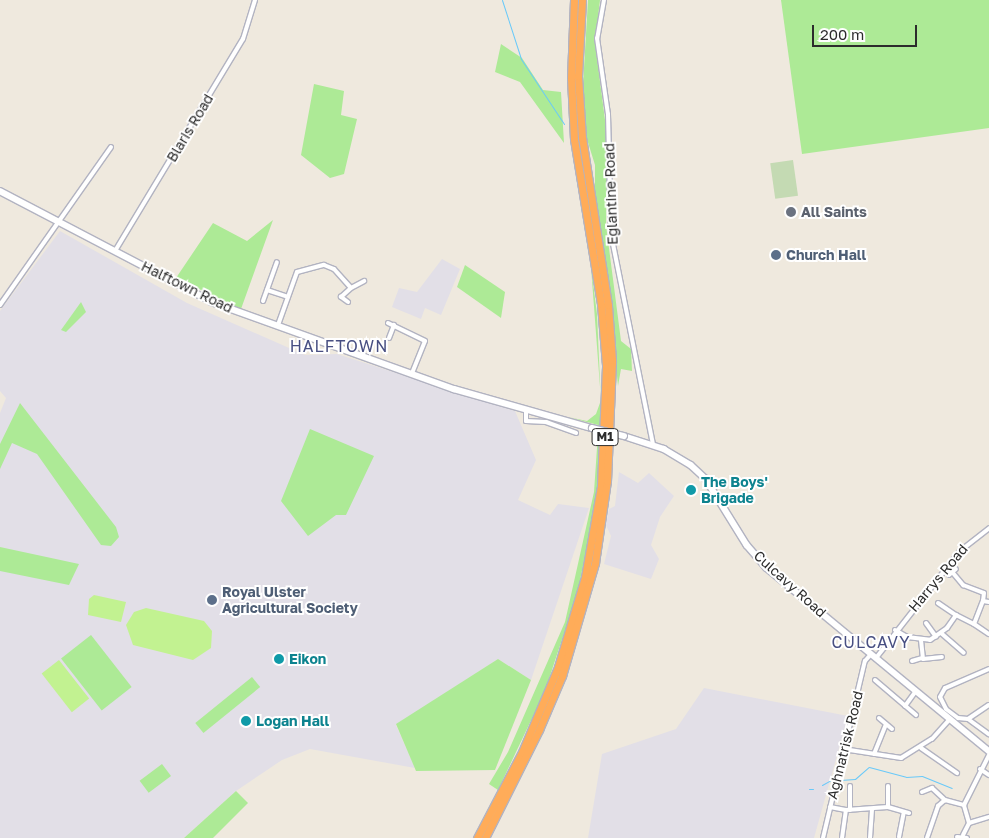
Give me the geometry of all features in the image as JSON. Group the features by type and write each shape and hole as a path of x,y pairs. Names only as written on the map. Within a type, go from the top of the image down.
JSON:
{"highway":[{"name":"M1","path":"477,838 522,752 558,667 585,577 601,486 606,365 601,304 574,139 571,78 574,0"},
{"name":"M1","path":"485,838 539,730 574,640 595,563 607,481 612,360 608,305 582,138 578,76 582,0"}],"street":[{"name":"Blaris Road","path":"115,251 243,39 255,0"},
{"name":"Eglantine Road","path":"604,0 597,38 608,114 610,234 653,445"},
{"path":"0,305 111,147"},
{"name":"Halftown Road","path":"0,191 212,302 412,374 526,410 624,436"},
{"path":"263,301 277,262"},
{"path":"278,325 297,272 321,265 334,269 351,288"},
{"path":"348,302 341,298 351,288 364,281"},
{"path":"267,290 288,297"},
{"path":"388,323 425,341 412,374"},
{"path":"389,338 394,325"},
{"name":"Halftown Road","path":"526,410 526,421 546,422 576,433"},
{"name":"Culcavy Road","path":"624,436 653,445 698,471 761,562 989,751"},
{"name":"Harrys Road","path":"873,656 968,542 989,528"},
{"path":"956,569 951,574 963,585 984,593 983,601 974,624"},
{"path":"983,601 989,602"},
{"path":"938,603 989,634"},
{"path":"895,630 921,640 936,637 956,615"},
{"path":"926,622 936,637"},
{"path":"941,633 964,653"},
{"path":"921,640 922,658"},
{"name":"Aghnatrisk Road","path":"823,838 843,749 873,656"},
{"path":"912,661 922,658 942,657"},
{"path":"989,669 942,692 946,709 958,718 968,719 989,734"},
{"path":"876,680 916,715"},
{"path":"905,706 916,691"},
{"path":"968,719 989,705"},
{"path":"879,718 892,729"},
{"path":"843,749 896,759 921,748 950,719"},
{"path":"874,754 886,724"},
{"path":"973,738 981,728"},
{"path":"921,748 958,774"},
{"path":"969,823 964,805 980,769 989,755"},
{"path":"980,769 989,775"},
{"path":"924,783 926,788 942,794 945,800 964,805"},
{"path":"888,785 888,807"},
{"path":"842,838 848,810 850,786"},
{"path":"922,792 926,788"},
{"path":"927,838 938,806 945,800"},
{"path":"830,807 848,810 888,807 906,812 900,838"},
{"path":"870,838 872,809"},
{"path":"957,837 962,835 969,823 989,817"},
{"path":"962,835 967,838"}],"shaded area":[{"path":"60,231 187,303 305,355 337,354 515,411 536,460 518,500 550,515 558,504 589,508 531,680 498,659 396,725 415,768 310,749 282,760 236,791 184,838 0,838 0,413 6,398 0,391 0,311"},
{"path":"442,259 460,269 441,315 425,308 421,319 392,307 399,288 417,292"},
{"path":"619,472 638,483 649,473 674,496 660,517 651,545 659,559 651,579 604,564 611,536 606,525 609,509 615,506"},
{"path":"704,688 848,716 814,838 588,838 602,754 676,729"}],"green space":[{"path":"588,0 600,0 595,43 608,143 606,225 621,341 631,349 632,371 621,369 618,386 607,272 595,206 595,165 586,136 583,85"},
{"path":"781,0 989,0 989,128 802,154"},
{"path":"501,44 522,58 543,90 561,92 564,143 520,82 495,72"},
{"path":"314,84 344,91 341,115 357,119 344,174 330,178 301,155"},
{"path":"793,160 798,196 775,199 770,163"},
{"path":"273,220 241,309 176,278 213,223 247,241"},
{"path":"465,265 505,292 501,318 457,287"},
{"path":"591,267 597,314 601,395"},
{"path":"81,302 86,312 66,332 61,330"},
{"path":"601,400 602,426 568,417 587,421 596,414"},
{"path":"20,403 116,527 119,537 111,546 101,545 37,454 12,443 0,469 0,444"},
{"path":"310,429 374,456 346,515 336,515 308,536 281,501"},
{"path":"598,433 602,433 597,494 578,591 545,691 498,790 489,784 508,752 565,622 594,492"},
{"path":"0,547 79,564 69,585 0,571"},
{"path":"94,595 126,602 121,622 88,615 89,599"},
{"path":"146,608 204,621 212,631 211,648 193,660 133,645 126,625 134,612"},
{"path":"91,635 132,687 102,710 61,658"},
{"path":"498,659 531,680 495,770 416,771 396,724"},
{"path":"59,660 89,699 72,712 42,674"},
{"path":"252,677 260,687 203,733 195,723"},
{"path":"162,764 171,776 149,793 140,781"},
{"path":"236,791 248,803 213,838 184,838"}],"waterway":[{"path":"502,0 521,59 564,124"},
{"path":"840,780 855,779 869,767 906,777 922,776 952,788"},
{"path":"822,785 831,780"}],"place":[{"name":"All Saints","path":"791,212"},
{"name":"Church Hall","path":"776,255"},
{"name":"The Boys' Brigade","path":"691,490"},
{"name":"Royal Ulster Agricultural Society","path":"212,600"},
{"name":"Eikon","path":"279,659"},
{"name":"Logan Hall","path":"246,721"}],"district":[{"name":"HALFTOWN","path":"339,346"},
{"name":"CULCAVY","path":"871,642"}]}
